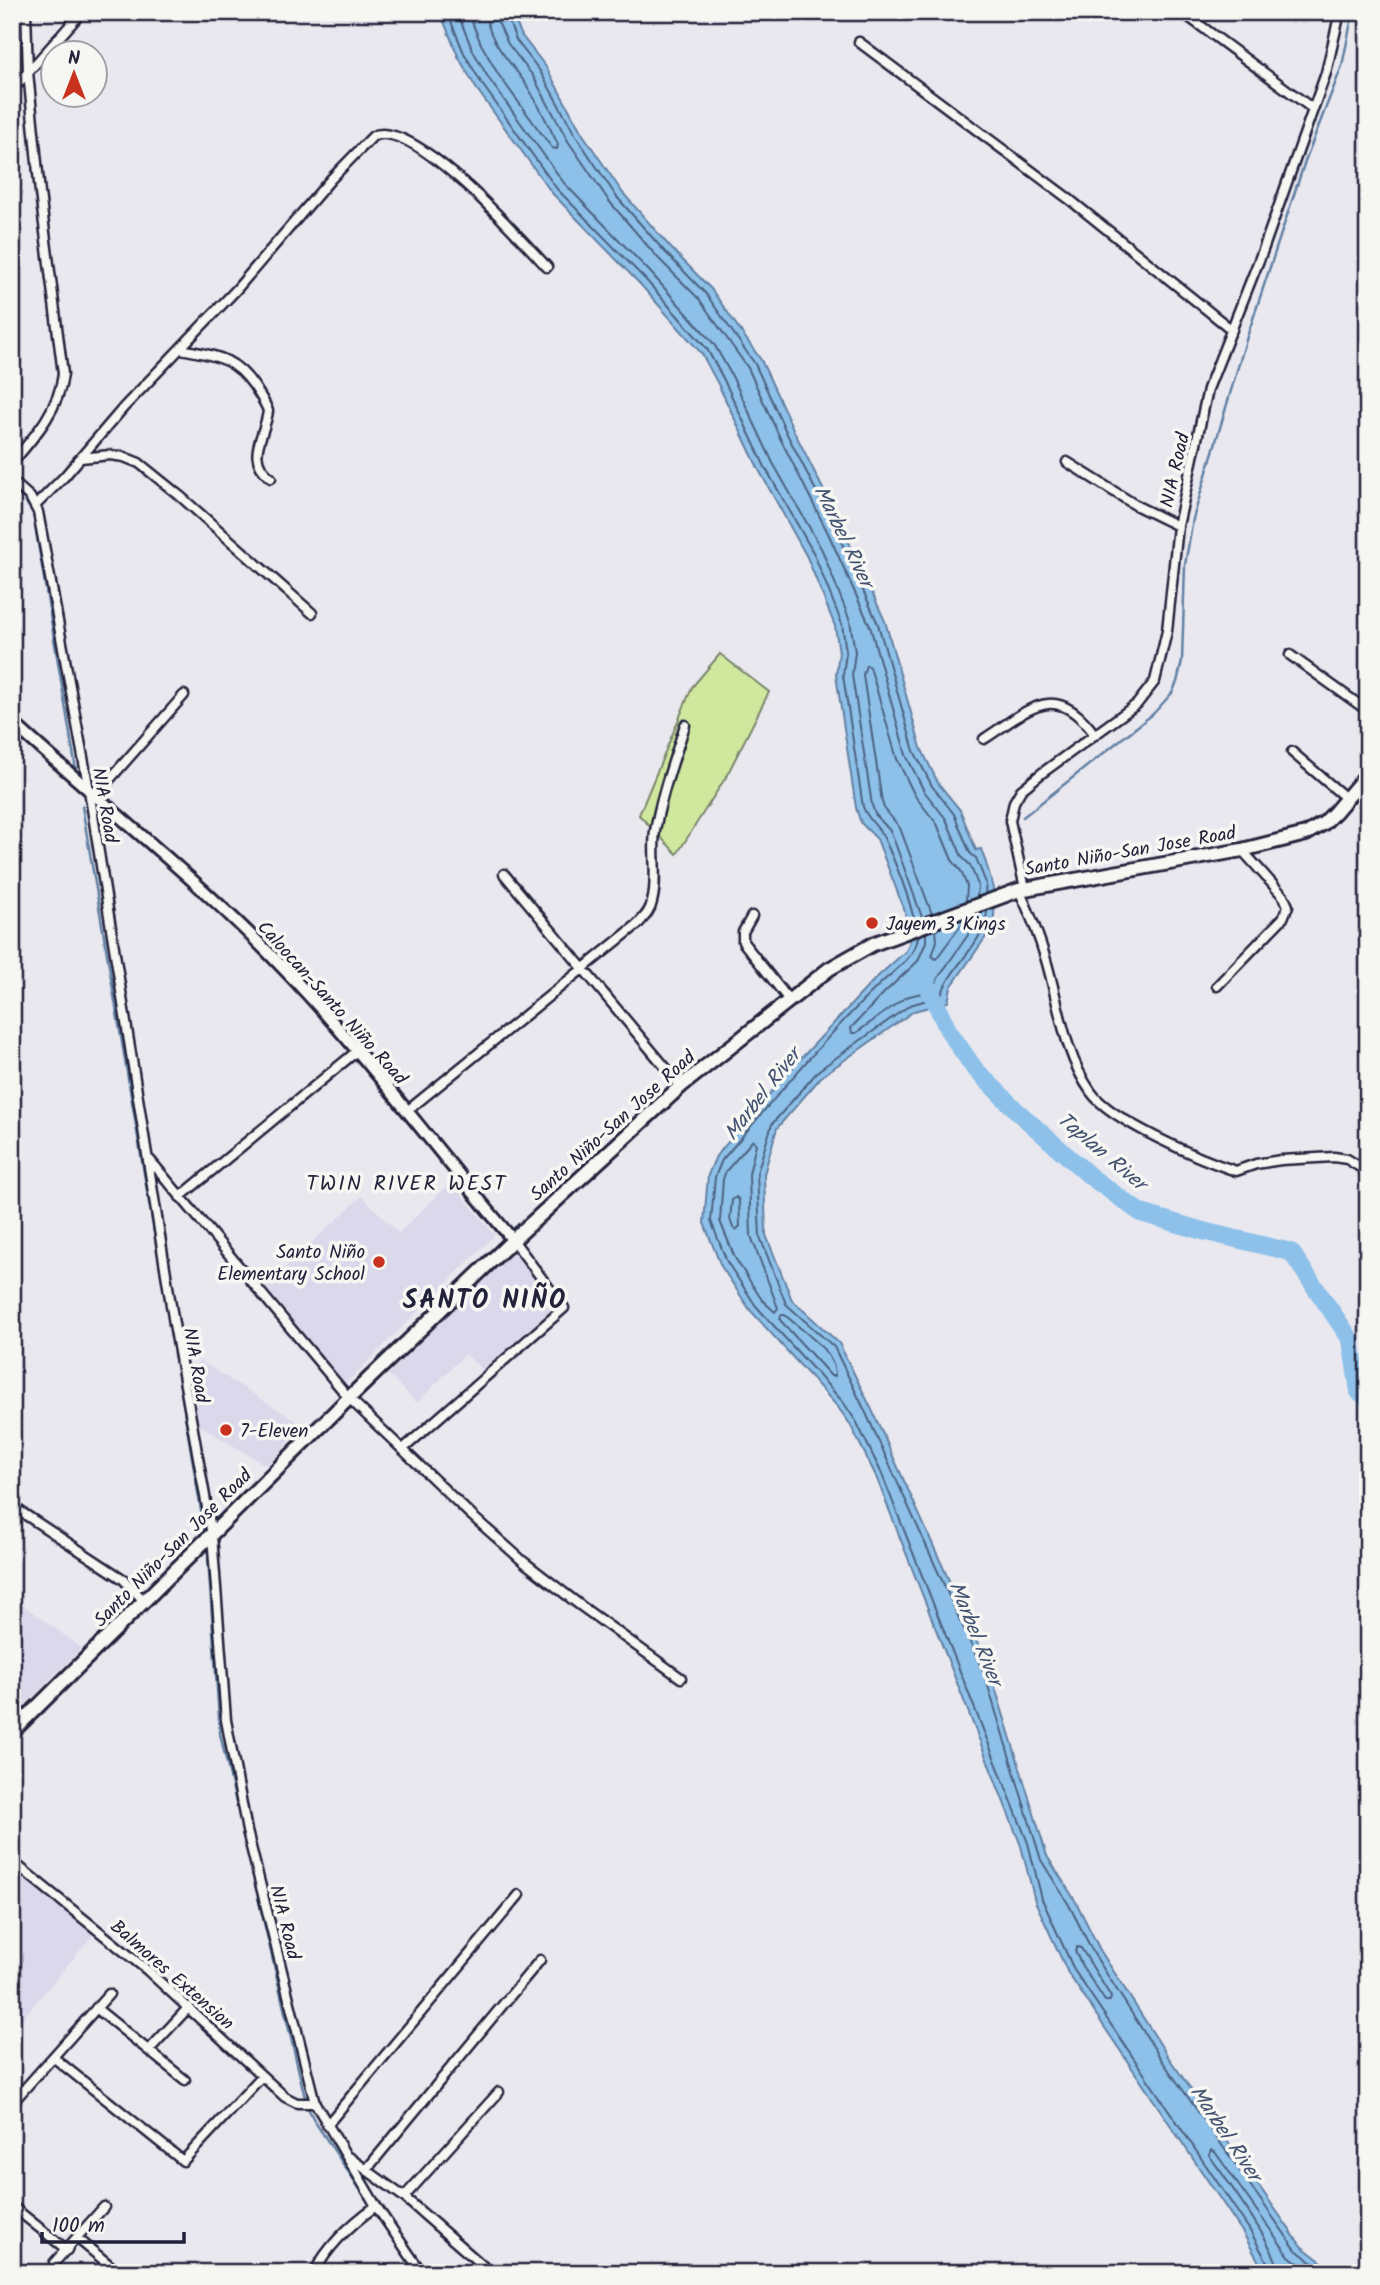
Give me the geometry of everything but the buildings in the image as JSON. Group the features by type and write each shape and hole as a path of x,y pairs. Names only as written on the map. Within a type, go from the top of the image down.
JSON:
{"main road":[{"name":"Santo Niño-San Jose Road","path":"12,1732 349,1398 513,1240 681,1086 843,960 895,935 1022,889 1242,850 1306,834 1324,822 1365,782"}],"street":[{"path":"12,463 48,417 58,397 63,374 28,72 26,12"},
{"path":"12,90 82,12"},
{"path":"1182,12 1313,108"},
{"name":"NIA Road","path":"1340,12 1332,52 1313,108 1263,250 1208,389 1178,526 1167,631 1155,681 1137,704 1031,781 1014,802 1010,812 1011,833 1022,889 1043,950 1062,1026 1091,1093 1111,1111 1183,1149 1237,1171 1256,1164 1281,1160 1334,1157 1347,1159 1368,1172"},
{"path":"859,42 1069,199 1232,330"},
{"path":"12,481 36,505 124,407 236,290 331,179 379,133 386,132 410,142 464,183 547,267"},
{"path":"181,349 225,359 242,369 247,376 268,411 257,458 263,472 271,478"},
{"path":"81,458 110,455 139,463 162,480 312,612"},
{"path":"1067,463 1126,499 1178,526"},
{"name":"NIA Road","path":"36,505 92,793 176,1336 212,1535 230,1750 247,1830 315,2103 347,2156 372,2208 422,2273"},
{"path":"1290,655 1368,712"},
{"path":"92,793 184,695"},
{"path":"984,739 1033,707 1049,704 1063,705 1076,712 1095,735"},
{"name":"Caloocan-Santo Niño Road","path":"12,722 258,943 357,1051 513,1240"},
{"path":"407,1111 638,924 649,912 653,899 653,855 657,821 685,725"},
{"path":"1292,752 1347,799"},
{"path":"1217,986 1283,918 1288,906 1284,897 1242,850"},
{"path":"504,874 681,1086"},
{"path":"752,916 743,932 743,942 789,1000"},
{"path":"180,1197 357,1051"},
{"path":"148,1158 349,1398 471,1516 524,1562 681,1678"},
{"path":"403,1449 564,1308 513,1240"},
{"path":"12,1506 123,1579 145,1602"},
{"name":"Balmores Extension","path":"12,1861 99,1930 189,2007 290,2101 315,2103"},
{"path":"327,2125 519,1895"},
{"path":"367,2169 540,1960"},
{"path":"12,2103 109,1994"},
{"path":"149,2050 189,2007"},
{"path":"96,2008 185,2080"},
{"path":"53,2057 183,2161 262,2076"},
{"path":"404,2197 499,2092"},
{"path":"347,2156 404,2197 491,2273"},
{"path":"12,2206 67,2250"},
{"path":"54,2263 104,2207"},
{"path":"314,2273 338,2238 372,2208"},
{"path":"77,2238 119,2273"}],"shaded area":[{"name":"Santo Niño Elementary School","path":"451,1182 495,1235 346,1383 262,1289 362,1196 399,1233"},
{"path":"512,1250 558,1306 485,1372 465,1354 417,1403 388,1374"},
{"path":"199,1360 304,1426 267,1466 194,1422 187,1379"},
{"path":"12,1597 82,1648 12,1718"},
{"path":"12,1870 94,1934 12,2031"}],"green space":[{"path":"720,654 769,692 726,777 677,854 639,815 692,687"}],"water":[{"name":"Marbel River","path":"440,12 511,12 522,36 546,67 582,133 622,192 711,289 761,360 885,621 921,748 938,783 960,810 976,850 981,849 991,878 994,898 992,928 951,987 948,1002 914,1011 822,1076 777,1128 764,1174 766,1235 792,1300 839,1343 872,1410 990,1671 1047,1856 1076,1902 1100,1950 1169,2058 1301,2246 1336,2273 1265,2273 1243,2233 1068,1973 1035,1901 1021,1846 875,1474 850,1424 837,1406 750,1310 721,1266 704,1223 708,1175 716,1156 793,1067 874,980 906,951 911,938 904,909 877,839 861,823 856,808 836,675 839,652 835,626 807,557 759,470 702,354 640,284 552,193 476,88 458,56"}],"waterway":[{"path":"1023,817 1153,714 1172,693 1177,682 1182,661 1185,565 1193,519 1246,340 1305,161 1342,66 1353,12"},
{"path":"12,490 23,498 33,513 77,776"},
{"path":"82,806 205,1534"},
{"name":"Taplan River","path":"928,986 948,1030 974,1068 1018,1112 1091,1177 1141,1213 1291,1252 1351,1340 1359,1392 1368,1397"},
{"path":"208,1557 220,1734 305,2098"},
{"path":"308,2108 370,2204"}],"place":[{"name":"Jayem 3 Kings","path":"872,923"},
{"name":"Santo Niño Elementary School","path":"379,1262"},
{"name":"7-Eleven","path":"226,1430"}],"district":[{"name":"TWIN RIVER WEST","path":"407,1183"},
{"name":"SANTO NIÑO","path":"485,1299"}]}
